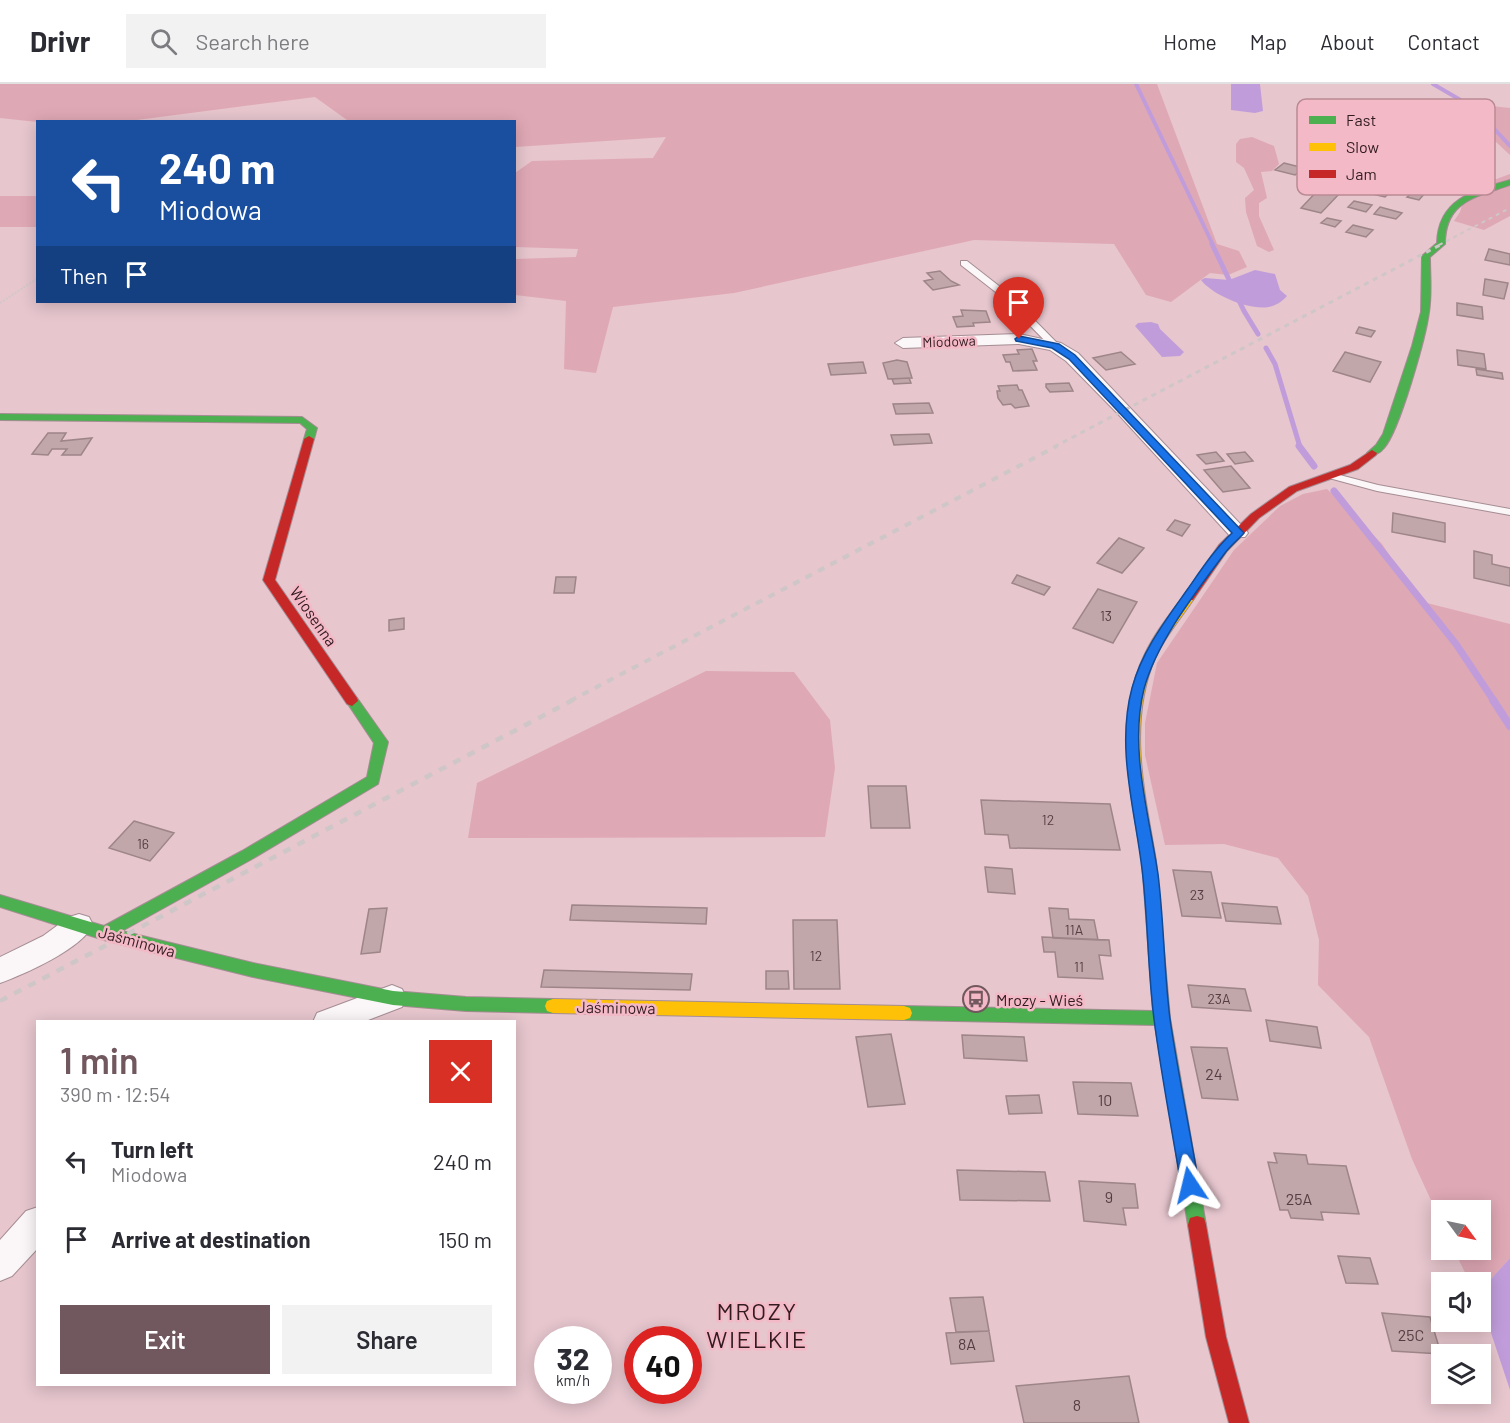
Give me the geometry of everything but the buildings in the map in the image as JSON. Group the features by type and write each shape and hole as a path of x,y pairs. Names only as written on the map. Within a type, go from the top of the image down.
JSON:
{"street":[{"path":"1495,187 1510,182"},
{"path":"1239,1423 1216,1337 1162,1018 1151,876 1132,753 1134,711 1138,689 1148,659 1164,632 1223,548 1255,516 1293,489 1354,466 1380,447 1388,434 1417,346 1425,312 1426,256 1441,244 1439,227 1447,211 1472,195"},
{"name":"Miodowa","path":"903,343 1019,339 1055,346 1072,357 1125,411 1238,533"},
{"name":"Wiosenna","path":"0,417 302,420 312,428 269,580 381,742 373,780 247,855 91,929"},
{"name":"Jaśminowa","path":"0,901 91,929 253,970 393,998 466,1004 1162,1018"},
{"name":"Jaśminowa","path":"0,971 53,944 91,929"},
{"path":"332,1020 393,998"},
{"path":"0,1264 36,1225"}],"lane":[{"path":"964,263 1005,295 1055,346"},
{"path":"1332,476 1377,488 1510,512"}],"path":[{"path":"0,303 36,279"}],"shaded area":[{"path":"0,84 1157,84 1217,244 1239,251 1247,267 1228,275 1210,273 1171,302 1146,295 1114,244 974,240 734,293 613,307 596,373 564,369 566,301 516,295 516,259 576,257 578,249 516,247 516,172 532,161 653,158 666,137 516,147 516,120 347,120 315,97 137,120 36,120 36,122 0,118"},
{"path":"1231,84 1260,84 1263,111 1255,113 1231,110"},
{"path":"1495,106 1510,108 1510,155 1495,141"},
{"path":"1252,137 1274,146 1279,164 1272,171 1261,172 1267,198 1259,203 1259,216 1274,250 1269,252 1257,246 1246,212 1245,198 1254,190 1244,168 1236,162 1236,144 1240,139"},
{"path":"1510,174 1510,216 1484,230 1454,221 1460,212 1465,195 1495,195 1495,180"},
{"path":"0,196 36,196 36,227 0,227"},
{"path":"1255,270 1275,274 1280,290 1287,296 1277,304 1267,307 1246,305 1215,292 1201,280 1205,278 1229,280"},
{"path":"1138,323 1158,324 1160,329 1184,352 1180,356 1162,357 1135,326"},
{"path":"1327,489 1382,544 1419,601 1510,624 1510,1258 1491,1279 1491,1272 1465,1272 1459,1260 1491,1260 1491,1200 1431,1200 1412,1159 1369,1037 1318,985 1319,940 1308,896 1278,858 1224,844 1165,845 1145,755 1145,723 1157,663 1234,550 1280,506 1303,494"},
{"path":"706,671 794,672 830,720 835,768 825,837 468,838 477,783"},
{"path":"1510,1258 1510,1390 1491,1332 1491,1279"}],"waterway":[{"path":"1136,84 1213,245"},
{"path":"1433,84 1459,99"},
{"path":"1495,130 1510,146"},
{"path":"1212,244 1244,311 1258,334"},
{"path":"1266,348 1275,364 1300,447"},
{"path":"1299,446 1314,466"},
{"path":"1334,491 1456,644 1494,701"},
{"path":"1493,700 1510,726"}],"railway":[{"path":"1439,245 1510,208"},
{"path":"1054,447 1442,244"},
{"path":"570,701 1057,446"},
{"path":"0,1001 573,700"}],"traffic: fast":[{"path":"1495,188 1510,182"},
{"path":"1372,453 1380,447 1388,434 1417,346 1425,312 1426,256 1441,244 1441,229 1452,208 1475,195"},
{"path":"0,417 302,420 312,428 309,439"},
{"path":"104,933 247,855 373,780 381,742 352,701"},
{"path":"1149,861 1162,1018 1197,1225"},
{"path":"0,901 120,937 253,970 393,998 466,1004 553,1006"},
{"path":"904,1013 1162,1018"}],"traffic: slow":[{"path":"1149,861 1136,785 1133,733 1135,707 1140,682 1149,658 1162,634 1189,597"},
{"path":"553,1006 904,1013"}],"traffic: jam":[{"path":"309,439 269,580 352,701"},
{"path":"1189,597 1223,548 1255,516 1293,489 1354,467 1372,453"},
{"path":"1197,1225 1216,1337 1239,1423"}],"place":[{"name":"Mrozy - Wieś","path":"976,999"}],"district":[{"name":"MROZY WIELKIE","path":"757,1324"}],"route":[{"path":"1019,339 1055,346 1072,357 1238,533 1204,573 1148,659 1138,689 1133,722 1132,753 1151,876 1162,1018 1190,1185"}]}
